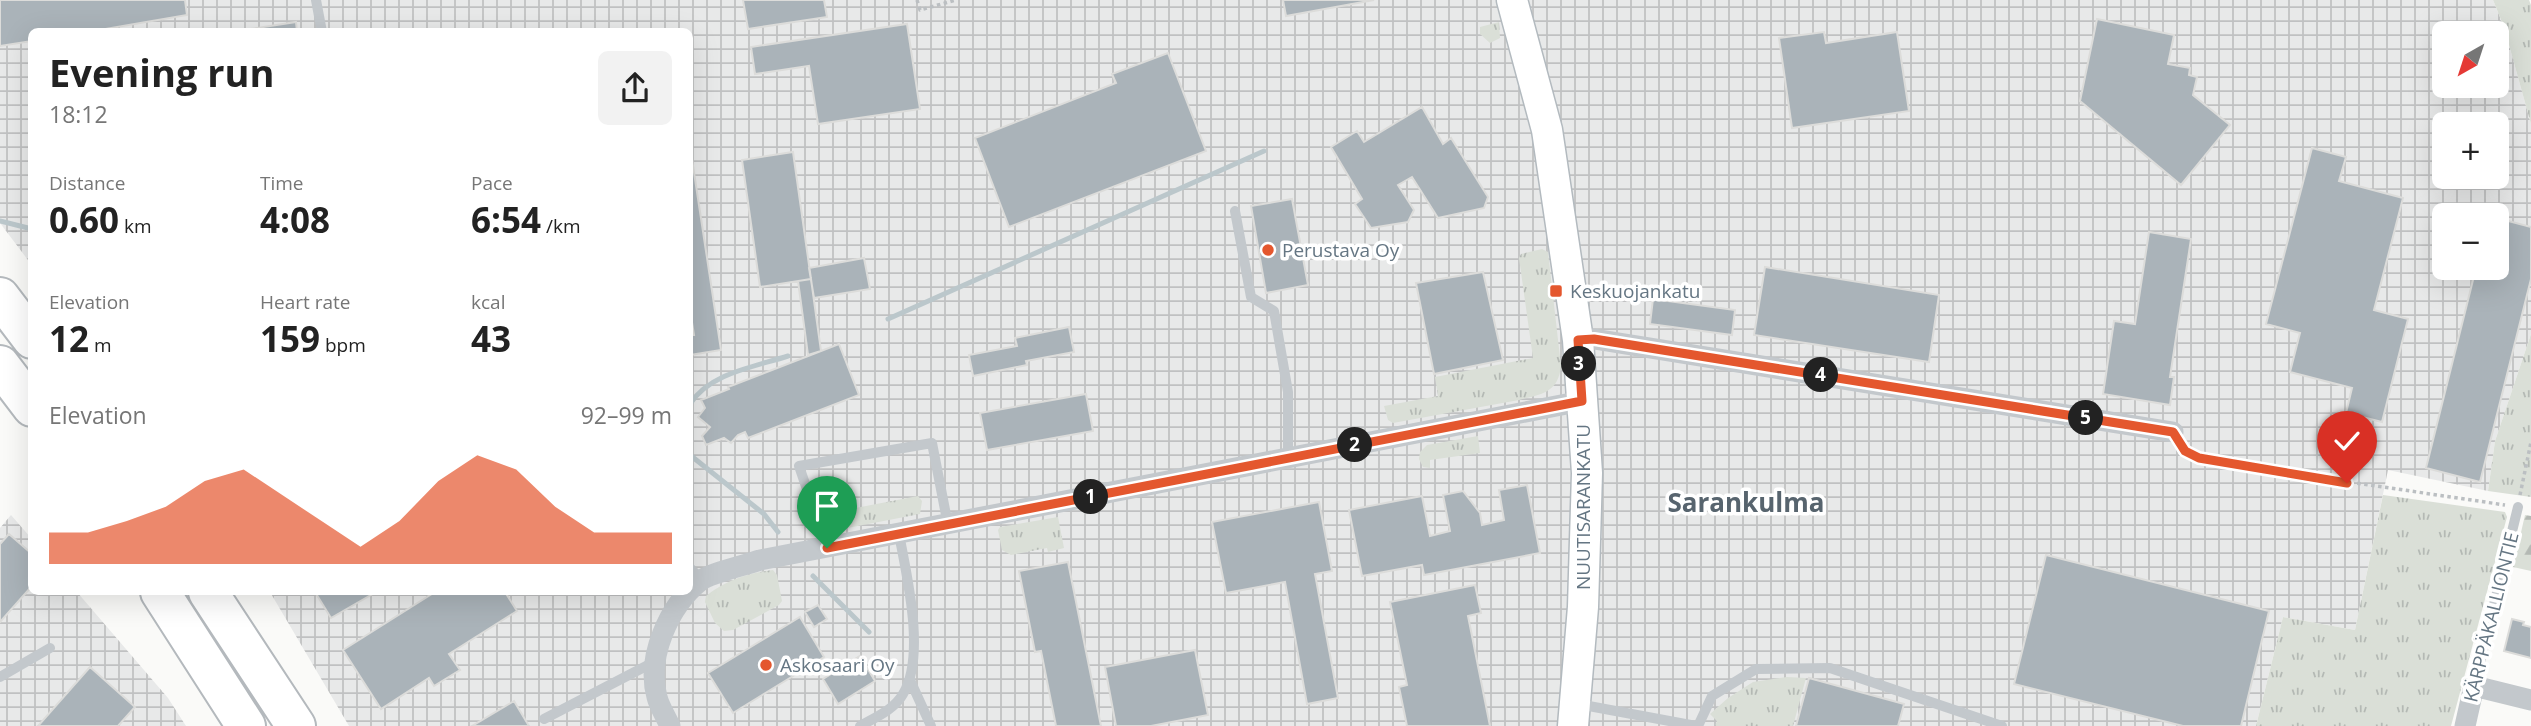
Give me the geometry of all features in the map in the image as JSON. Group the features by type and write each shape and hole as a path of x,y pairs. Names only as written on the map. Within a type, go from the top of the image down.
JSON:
{"highway":[{"path":"0,297 28,334"},
{"path":"0,365 28,402"},
{"path":"162,595 246,726"},
{"path":"210,595 296,726"}],"main road":[{"name":"NUUTISARANKATU","path":"1512,0 1547,130 1578,340 1587,472 1583,607 1574,715"}],"street":[{"path":"1578,340 1594,339 2173,432"},
{"path":"695,574 1582,401"},
{"path":"670,726 657,696 654,662 667,626 684,595"},
{"path":"2474,686 2531,700"},
{"name":"KÄRPPÄKALLIONTIE","path":"2465,726 2474,686"}],"lane":[{"path":"316,0 321,28"},
{"path":"1235,211 1251,297 1274,311 1287,392 1288,458"},
{"path":"827,548 799,466 932,443 948,524"},
{"name":"KÄRPPÄKALLIONTIE","path":"2474,686 2518,507"},
{"path":"860,726 887,711 902,697 909,680 913,656 912,619 899,534"},
{"path":"0,677 50,648"},
{"path":"544,719 654,662"},
{"path":"1574,715 1697,726 1712,696 1756,669 1830,668 2002,726"},
{"path":"909,680 931,726"}],"path":[{"path":"917,0 920,10 956,0"},
{"path":"2173,432 2185,451 2199,458 2221,463 2518,507 2531,442"}],"shaded area":[{"path":"0,0 2493,0 2502,21 2432,21 2432,98 2510,98 2510,49 2531,124 2531,334 2495,441 2488,491 2388,470 2355,630 2283,617 2256,726 349,726 272,595 693,595 693,28 28,28 28,260 0,223"},
{"path":"11,515 28,535 28,595 80,595 168,698 186,726 0,726 0,528"}],"green space":[{"path":"2493,0 2529,0 2531,124 2510,49 2510,21 2502,21"},
{"path":"1499,22 1500,38 1490,43 1480,34 1480,27"},
{"path":"1542,249 1548,252 1561,366 1552,387 1542,394 1519,400 1393,423 1388,420 1384,406 1438,396 1435,377 1533,358 1519,258 1521,254"},
{"path":"2531,334 2531,497 2488,491 2495,441"},
{"path":"1478,436 1480,453 1430,460 1430,468 1423,467 1419,459 1420,452 1427,445"},
{"path":"2383,495 2505,512 2507,517 2451,726 2256,726 2283,617 2355,630"},
{"path":"918,496 922,501 920,514 842,529 836,526 835,514 840,511"},
{"path":"2525,515 2531,516 2531,571 2513,567"},
{"path":"1058,517 1064,548 1048,552 1047,548 1011,555 1002,550 998,530 1000,527"},
{"path":"773,570 777,575 782,601 779,605 733,630 724,631 715,623 705,602 706,596 738,578"},
{"path":"1787,677 1806,678 1793,726 1715,726 1717,721 1710,714 1728,698 1753,682"}],"building":[{"path":"0,0 185,0 187,15 111,28 28,28 28,42 0,46"},
{"path":"743,0 824,0 827,17 748,29"},
{"path":"1283,0 1374,0 1286,16"},
{"path":"2097,19 2174,35 2168,64 2190,68 2189,75 2197,77 2193,95 2230,125 2181,185 2080,101"},
{"path":"296,22 297,28 257,28"},
{"path":"907,24 920,109 818,124 809,66 755,74 751,47"},
{"path":"1824,32 1826,43 1897,32 1909,111 1792,128 1779,38"},
{"path":"1168,53 1206,151 1009,227 975,138 1116,83 1112,74"},
{"path":"1422,107 1443,144 1451,138 1488,197 1484,208 1438,218 1412,177 1398,185 1414,210 1408,222 1371,228 1355,204 1362,199 1331,147 1357,131 1364,142"},
{"path":"2312,148 2346,157 2339,181 2403,198 2374,310 2408,319 2382,422 2346,413 2352,388 2290,372 2300,333 2266,324"},
{"path":"793,152 811,279 760,287 742,160"},
{"path":"693,166 721,350 693,355"},
{"path":"1292,199 1308,285 1266,293 1251,206"},
{"path":"2509,221 2531,227 2531,279 2480,482 2426,468 2473,280 2509,280"},
{"path":"2149,232 2191,239 2170,377 2174,377 2170,405 2103,394 2114,321 2135,324"},
{"path":"864,258 870,289 814,298 809,268"},
{"path":"1765,267 1939,295 1929,362 1754,335"},
{"path":"1483,272 1503,360 1434,374 1416,283"},
{"path":"811,279 821,351 808,355 798,281"},
{"path":"1653,299 1735,310 1732,335 1650,324"},
{"path":"1069,327 1074,352 1026,361 1027,365 973,376 969,355 1017,346 1015,338"},
{"path":"839,344 859,395 748,438 745,432 731,443 724,438 706,445 702,436 710,427 698,417 705,408 701,400"},
{"path":"1086,394 1093,431 987,450 980,413"},
{"path":"1527,485 1540,553 1424,575 1422,565 1362,576 1349,510 1422,496 1430,536 1450,531 1443,495 1463,491 1480,513 1482,525 1504,520 1499,490"},
{"path":"1319,502 1332,571 1315,574 1338,698 1307,704 1285,582 1226,593 1212,522"},
{"path":"9,534 28,551 28,590 0,622 0,544"},
{"path":"2046,555 2269,611 2241,726 2183,726 2014,684"},
{"path":"1068,562 1101,726 1056,726 1041,651 1035,652 1019,571"},
{"path":"1475,585 1481,613 1468,616 1490,726 1407,726 1399,687 1407,685 1390,602"},
{"path":"317,595 371,595 331,618"},
{"path":"430,595 507,595 517,611 449,654 460,670 434,686 429,678 381,709 343,650"},
{"path":"818,605 827,619 814,627 805,612"},
{"name":"Askosaari Oy","path":"800,617 824,657 733,713 708,673"},
{"path":"2512,619 2531,627 2531,658 2504,651"},
{"path":"1195,650 1208,715 1151,726 1116,726 1105,667"},
{"path":"860,656 875,681 838,704 823,679"},
{"path":"90,667 135,707 118,726 38,726"},
{"path":"1809,678 1904,704 1898,726 1796,726"},
{"path":"514,701 529,726 472,726"}],"waterway":[{"path":"888,319 1264,151"},
{"path":"0,221 28,228"},
{"path":"693,400 721,378 788,356"},
{"path":"693,457 764,514 778,532"},
{"path":"813,576 869,632"}],"place":[{"name":"Perustava Oy","path":"1268,250"},
{"name":"Keskuojankatu","path":"1556,291"},
{"name":"Askosaari Oy","path":"766,665"}],"district":[{"name":"Sarankulma","path":"1746,502"}],"route":[{"path":"827,548 1582,401 1578,340 1594,339 2173,432 2185,451 2199,458 2347,483"}]}
